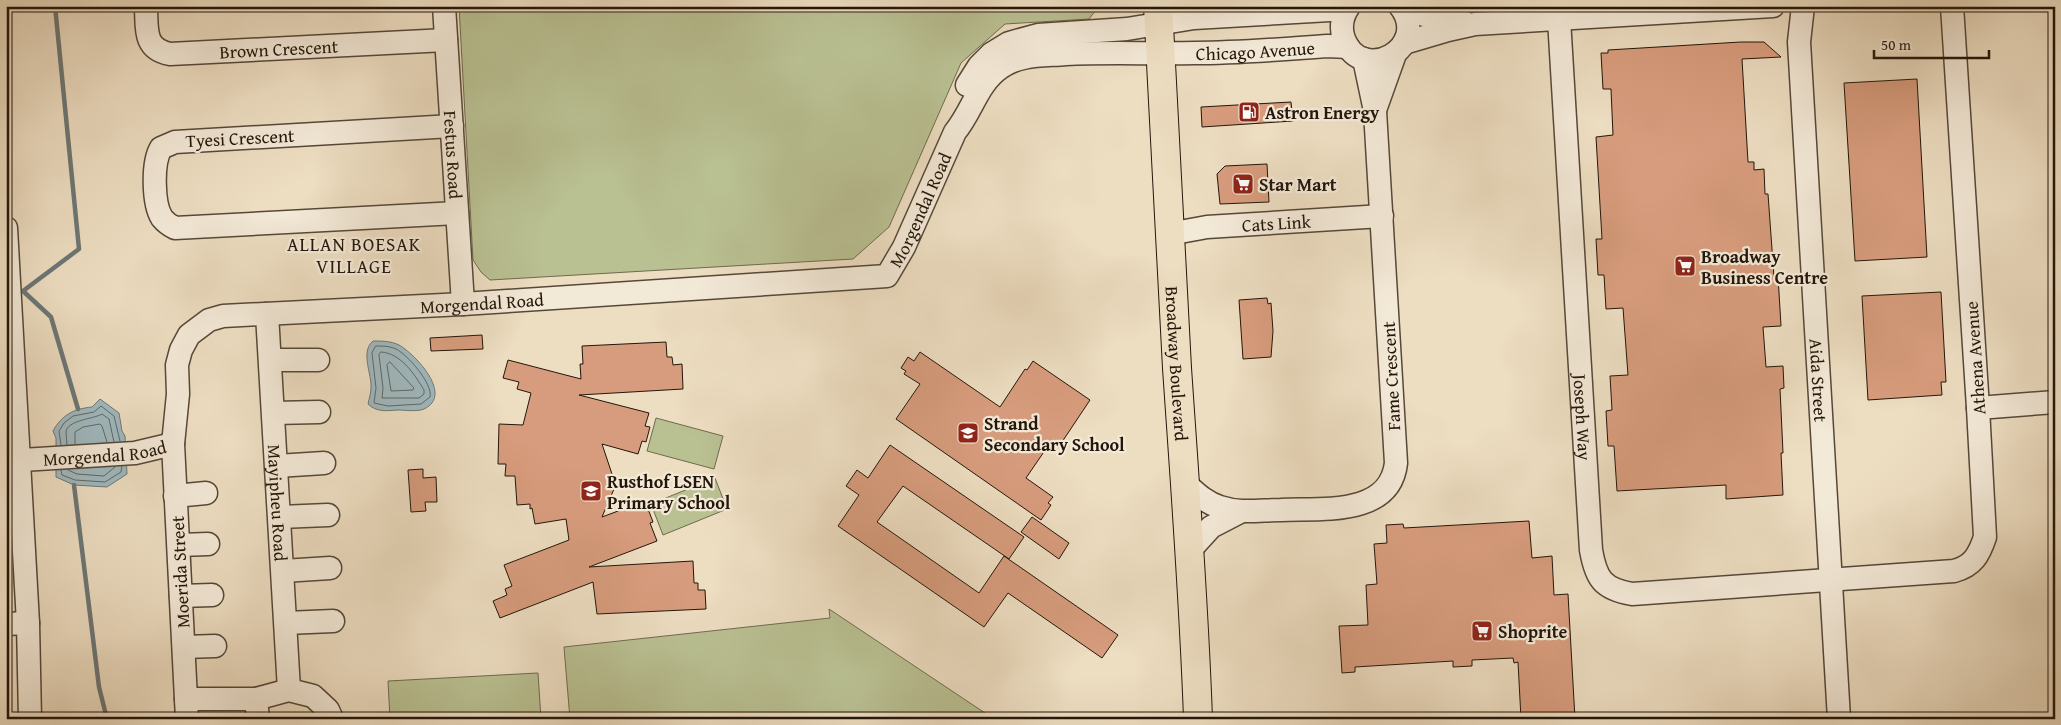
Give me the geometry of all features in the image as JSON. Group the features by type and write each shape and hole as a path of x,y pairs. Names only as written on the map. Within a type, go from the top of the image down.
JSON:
{"main road":[{"name":"Broadway Boulevard","path":"1158,14 1169,234 1190,550 1198,719"}],"street":[{"name":"Brown Crescent","path":"146,6 149,39 153,47 161,52 170,54 446,40"},
{"name":"Festus Road","path":"444,6 463,304"},
{"name":"Fame Crescent","path":"1375,111 1408,26 1400,6"},
{"path":"1404,6 1424,15 1474,24"},
{"path":"1400,48 1448,30 1474,24 1773,6"},
{"name":"Aida Street","path":"1784,6 1798,42"},
{"name":"Aida Street","path":"1803,6 1798,42 1839,719"},
{"name":"Athena Avenue","path":"1830,580 1954,571 1971,564 1978,555 1985,537 1952,6"},
{"name":"Fame Crescent","path":"1186,484 1209,503 1240,512 1358,505 1377,495 1392,479 1396,463 1375,111 1356,53 1342,28 1342,21 1348,8"},
{"name":"Chicago Avenue","path":"1158,14 1194,18 1348,8"},
{"name":"Morgendal Road","path":"955,132 955,115 969,80 991,54 1009,43 1038,35 1127,29 1158,14"},
{"name":"Joseph Way","path":"1559,19 1591,550 1594,568 1600,579 1607,586 1619,592 1632,594 1830,580"},
{"name":"Chicago Avenue","path":"1161,53 1328,46 1380,60 1400,48"},
{"name":"Morgendal Road","path":"13,460 130,453 173,444 178,394 178,365 181,350 189,335 209,320 223,316 463,304 887,276 904,247 955,132 964,121 980,87 1000,68 1014,61 1032,56 1115,52 1161,53"},
{"name":"Tyesi Crescent","path":"452,126 175,142 161,148 154,165 158,208 166,224 175,228 457,213"},
{"name":"Cats Link","path":"1169,234 1207,227 1382,216"},
{"path":"6,228 13,460 28,623 30,719"},
{"name":"Mayipheu Road","path":"267,314 289,690"},
{"path":"271,360 318,360"},
{"path":"1978,408 2055,402"},
{"path":"274,414 319,412"},
{"name":"Moerida Street","path":"173,444 186,709"},
{"path":"277,466 324,463"},
{"path":"175,496 206,493"},
{"name":"Fame Crescent","path":"1190,550 1211,527 1240,512"},
{"path":"280,517 328,515"},
{"path":"179,545 208,544"},
{"path":"283,572 330,568"},
{"path":"181,596 212,595"},
{"path":"286,623 333,621"},
{"path":"6,624 28,623"},
{"path":"184,647 215,646"},
{"path":"186,709 257,709 289,690 313,696 328,710 332,719"}],"green space":[{"path":"459,6 1099,6 1089,19 1005,24 961,63 889,227 853,259 490,280 481,272 473,260"},
{"path":"656,418 723,436 714,469 647,451"},
{"path":"715,478 727,509 663,535 651,504"},
{"path":"829,609 994,719 570,719 564,647 830,618"},
{"path":"538,673 541,719 390,719 388,681"}],"water":[{"path":"373,341 399,345 414,357 429,375 433,385 435,394 432,403 424,409 414,411 381,410 368,404 371,382 367,351"},
{"path":"100,399 119,413 122,431 125,436 127,474 107,487 74,485 56,477 56,438 53,431 64,417 79,409 92,407"}],"building":[{"name":"Broadway Business Centre","path":"1764,42 1781,57 1742,59 1748,162 1754,162 1754,170 1764,169 1765,194 1768,194 1774,277 1778,276 1781,326 1763,327 1766,367 1783,366 1784,388 1780,389 1783,495 1726,499 1726,485 1617,491 1614,446 1608,446 1606,411 1612,410 1610,376 1628,375 1623,308 1606,309 1604,275 1598,275 1596,239 1602,239 1596,137 1613,135 1611,89 1603,89 1601,53 1608,53 1608,50"},
{"path":"1917,79 1927,257 1855,261 1844,83"},
{"path":"1291,102 1293,121 1202,127 1201,107"},
{"name":"Star Mart","path":"1267,164 1269,202 1220,204 1217,174 1225,166"},
{"path":"1941,292 1946,382 1941,382 1942,395 1868,400 1862,296"},
{"path":"1267,298 1268,304 1271,303 1273,331 1271,357 1243,359 1239,300"},
{"path":"482,335 483,349 431,351 430,338"},
{"path":"666,342 667,357 672,357 673,365 682,364 683,389 579,395 649,413 645,426 650,427 646,442 642,441 638,454 602,444 614,480 614,489 602,517 645,501 653,522 650,523 657,541 589,567 693,561 694,583 698,583 698,590 705,590 706,609 597,614 593,582 500,618 493,601 507,595 505,589 512,586 504,565 569,540 566,519 535,524 530,504 517,505 515,476 505,476 506,464 498,464 499,424 523,425 531,393 517,389 519,382 503,378 508,360 581,379 580,364 583,364 582,346"},
{"path":"920,352 1000,407 1025,369 1027,370 1033,361 1090,400 1058,448 1050,443 1026,478 1053,497 1048,503 1051,505 1041,520 896,419 920,384 904,374 906,371 901,368 908,357 914,361"},
{"path":"890,445 1024,537 1009,559 903,486 877,522 979,593 1004,556 1118,635 1102,658 1008,593 984,627 838,526 859,495 846,486 857,470 868,478"},
{"path":"423,469 423,478 436,477 437,502 425,502 426,511 411,512 408,470"},
{"path":"1032,517 1069,543 1059,559 1021,532"},
{"path":"1529,521 1532,558 1552,556 1554,595 1568,594 1575,719 1521,719 1518,662 1514,663 1513,658 1472,660 1472,666 1453,667 1453,661 1355,667 1355,672 1342,673 1339,626 1368,625 1366,585 1377,584 1374,544 1387,543 1386,525 1403,524 1404,528"}],"waterway":[{"path":"55,6 79,249 23,291 51,317 78,409"},
{"path":"1442,6 1450,7 1451,12"},
{"path":"74,485 99,687 107,719"}],"place":[{"name":"Astron Energy","path":"1249,112"},
{"name":"Star Mart","path":"1243,184"},
{"name":"Broadway Business Centre","path":"1685,266"},
{"name":"Strand Secondary School","path":"968,433"},
{"name":"Rusthof LSEN Primary School","path":"591,491"},
{"name":"Shoprite","path":"1482,631"}],"district":[{"name":"ALLAN BOESAK VILLAGE","path":"354,255"}]}
